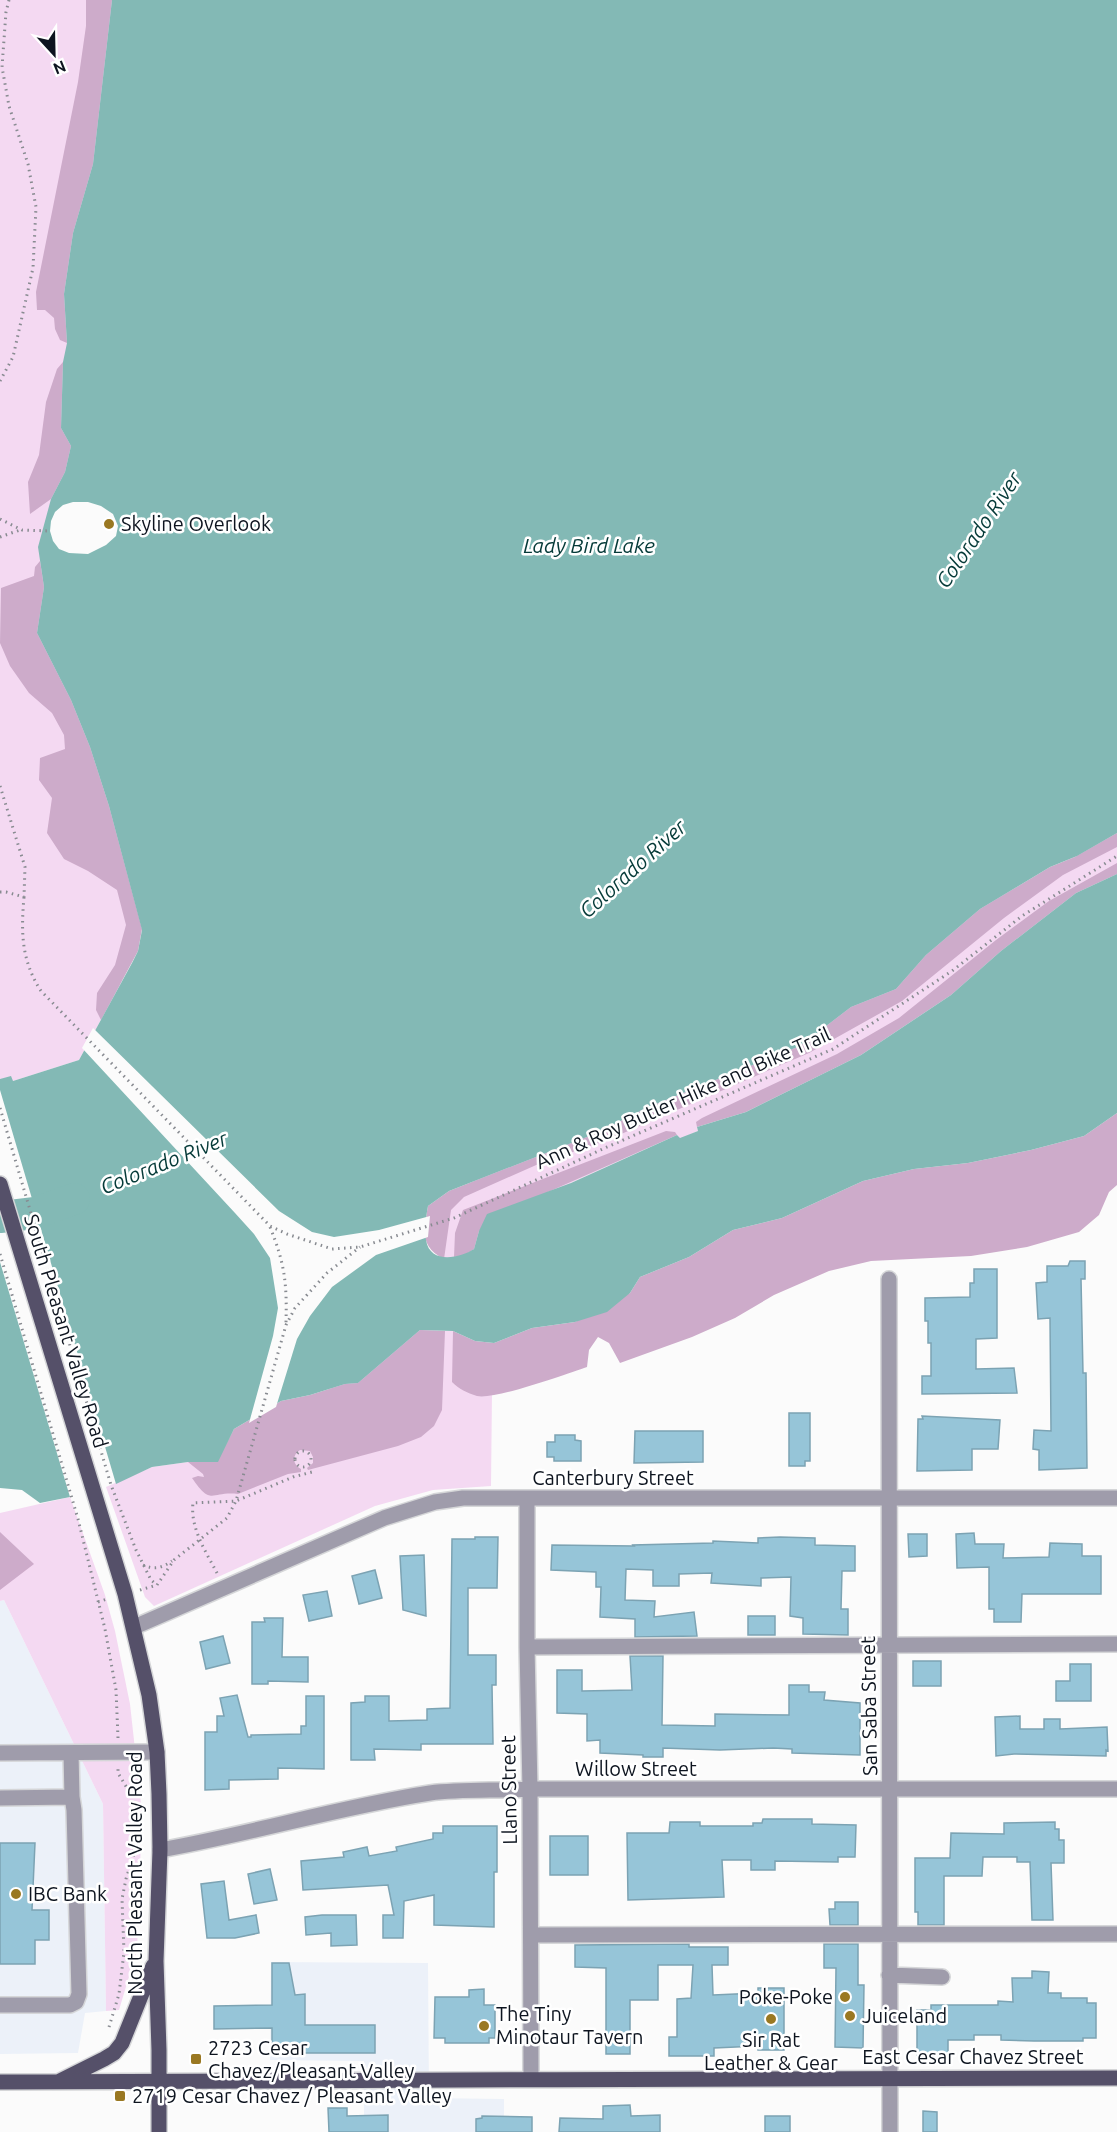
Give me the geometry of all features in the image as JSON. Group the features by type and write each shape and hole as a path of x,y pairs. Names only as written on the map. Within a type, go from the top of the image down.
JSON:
{"main road":[{"name":"South Pleasant Valley Road","path":"0,1184 93,1490"},
{"name":"North Pleasant Valley Road","path":"93,1490 134,1627 149,1695 157,1752 160,1850 156,1961 159,2132"},
{"path":"57,2082 114,2053 122,2043 156,1961"},
{"name":"East Cesar Chavez Street","path":"0,2082 159,2084 531,2079 1117,2079"}],"street":[{"name":"San Saba Street","path":"889,1279 890,2132"},
{"name":"Canterbury Street","path":"134,1627 309,1550 412,1508 463,1498 527,1500 1117,1498"},
{"name":"Llano Street","path":"527,1500 527,1647 531,1789 531,2079"},
{"path":"527,1647 1117,1644"},
{"path":"0,1754 157,1752"},
{"path":"0,2005 70,2005 76,2002 79,1994 71,1754"},
{"name":"Willow Street","path":"160,1850 433,1793 531,1789 1117,1789"},
{"path":"0,1798 72,1797"},
{"path":"531,1935 1117,1934"},
{"path":"889,1975 942,1977"}],"path":[{"path":"0,381 13,357 33,268 36,207 28,164 9,106 2,66 9,0"},
{"path":"0,519 22,530"},
{"path":"0,537 22,530 50,531"},
{"name":"Ann & Roy Butler Hike and Bike Trail","path":"0,786 25,867 21,929 27,961 33,979 41,991 270,1226 332,1249 360,1247 454,1218 607,1147 833,1049 951,971 1022,916 1117,856"},
{"path":"0,892 24,897"},
{"path":"0,1108 111,1485 142,1564 151,1580 157,1585"},
{"name":"Ann & Roy Butler Hike and Bike Trail","path":"270,1226 285,1271 286,1325"},
{"name":"Ann & Roy Butler Hike and Bike Trail","path":"142,1564 150,1568 159,1568 174,1560 227,1518 236,1501 286,1325 295,1308 327,1273 360,1247"},
{"path":"0,1254 78,1519 116,1690 118,1773 130,1792 135,1807 134,1854 122,1899 124,1952 119,1994 107,2034"},
{"path":"301,1452 309,1453 311,1458 309,1465 304,1467 299,1466 296,1459 297,1454 301,1452"},
{"path":"304,1467 305,1474"},
{"path":"218,1575 200,1539 192,1510 193,1503 236,1501 293,1477 312,1472"},
{"name":"Ann & Roy Butler Hike and Bike Trail","path":"157,1585 174,1560"},
{"path":"140,1590 157,1585"},
{"path":"98,1602 107,1599"}],"shaded area":[{"path":"0,0 116,0 142,929 119,987 79,1060 13,1081 0,1080"},
{"path":"86,0 112,0 93,164 73,233 64,294 67,343 60,340 55,329 54,318 45,310 37,310 36,292 78,82 86,26"},
{"path":"63,362 61,428 71,446 65,472 51,499 30,514 28,482 39,455 46,402 57,369"},
{"path":"40,561 44,587 37,633 71,700 90,747 109,806 142,929 138,951 101,1020 96,1010 97,993 115,965 126,925 117,890 64,859 47,833 52,798 39,780 40,758 65,749 64,735 52,713 29,693 10,666 0,643 1,588 34,576 35,567"},
{"path":"1117,833 1117,874 1076,893 1001,951 951,995 697,1127 698,1131 680,1139 677,1135 571,1183 465,1255 444,1259 428,1206"},
{"path":"1117,833 1117,847 1063,875 1004,918 902,1001 809,1053 605,1141 543,1162 464,1197 451,1210 444,1259 430,1249 425,1237 428,1206 449,1191 597,1133 646,1108 800,1046 851,1007 896,989 926,955 980,909 1050,867 1075,857"},
{"path":"1117,863 1117,874 1076,893 1001,951 951,995 861,1055 746,1112 697,1127 696,1122 702,1118 837,1054 899,1018 996,940 1049,901"},
{"path":"1117,1113 1117,1185 1109,1192 1099,1215 1079,1232 1027,1247 971,1256 871,1261 829,1271 774,1295 735,1318 692,1337 620,1363 609,1343 598,1337 589,1350 587,1367 499,1394 477,1396 457,1387 452,1382 453,1331 475,1341 494,1343 532,1328 575,1322 630,1293 640,1277 689,1257 733,1230 782,1218 863,1181 914,1169 968,1163 1084,1136"},
{"path":"666,1131 675,1132 677,1135 548,1192 479,1231 474,1249 465,1255 454,1257 455,1233 463,1210"},
{"path":"420,1330 453,1331 492,1392 491,1486 433,1490 375,1506 154,1606 145,1597 106,1487 152,1467 188,1462 217,1462"},
{"path":"420,1330 445,1331 442,1410 434,1426 421,1437 398,1446 308,1470 307,1468 313,1463 313,1457 310,1451 300,1450 294,1459 301,1472 288,1474 238,1494 208,1495 192,1478 204,1477 188,1462 217,1462 234,1429 281,1401 345,1384 358,1383"},
{"path":"70,1497 105,1595 115,1631 130,1704 142,1813 137,1950 119,2010 106,2011 103,1804 4,1600 0,1601 0,1513"},
{"path":"0,1532 34,1564 0,1590"},
{"path":"4,1600 103,1804 106,2011 85,2013 78,2053 0,2054 0,1601"},
{"path":"271,1962 428,1963 429,2098 504,2099 504,2132 364,2132 364,2061 270,2060"}],"water":[{"name":"Lady Bird Lake","path":"112,0 1117,0 1117,833 1077,856 1050,867 980,909 926,955 896,989 851,1007 800,1046 646,1108 597,1133 449,1191 428,1206 426,1240 433,1253 439,1256 461,1255 474,1249 487,1214 571,1183 677,1135 680,1138 698,1131 697,1127 746,1112 861,1055 951,995 1001,951 1076,893 1117,874 1117,1113 1084,1136 968,1163 914,1169 863,1181 782,1218 733,1230 689,1257 640,1277 630,1293 607,1312 575,1322 532,1328 494,1343 475,1341 453,1331 420,1330 358,1383 345,1384 281,1401 234,1429 218,1462 188,1462 152,1467 116,1484 0,1090 0,1079 11,1076 13,1081 79,1060 138,951 142,930 109,806 90,747 71,700 37,633 44,587 38,547 51,499 65,472 71,446 61,428 63,362 67,343 64,294 73,233 93,164"},
{"path":"0,1262 70,1497 40,1503 22,1490 0,1488"}],"pier":[{"path":"88,502 101,506 113,514 118,526 116,536 106,545 88,554 69,553 59,549 50,531 51,521 55,512 63,505"},
{"path":"93,1028 279,1211 312,1232 334,1237 379,1230 430,1216 428,1237 376,1255 332,1287 310,1316 297,1339 276,1407 249,1423 273,1336 278,1308 270,1258 254,1234 82,1048"}],"building":[{"path":"1070,1261 1085,1261 1085,1279 1081,1279 1083,1373 1086,1373 1087,1468 1039,1470 1039,1450 1033,1449 1034,1430 1051,1431 1050,1318 1038,1319 1036,1283 1047,1282 1047,1266 1068,1266"},
{"path":"974,1269 997,1269 997,1338 976,1339 976,1369 1014,1368 1017,1393 922,1394 922,1376 931,1376 931,1343 928,1343 928,1321 925,1321 925,1298 970,1297 970,1283 974,1283"},
{"path":"789,1413 810,1413 810,1461 805,1461 805,1466 789,1466"},
{"path":"922,1416 1000,1420 998,1449 972,1449 972,1470 917,1471 918,1419 923,1419"},
{"path":"635,1431 703,1431 703,1462 634,1463"},
{"path":"555,1435 575,1435 575,1440 581,1441 581,1461 554,1461 554,1457 547,1457 547,1442 555,1442"},
{"path":"974,1533 975,1544 1004,1544 1003,1558 1049,1557 1050,1543 1082,1544 1082,1556 1101,1556 1101,1594 1022,1594 1021,1622 994,1622 994,1609 989,1609 989,1567 957,1568 956,1534"},
{"path":"908,1534 927,1534 927,1556 909,1557"},
{"path":"475,1537 498,1537 497,1588 468,1588 468,1655 496,1655 496,1685 492,1685 493,1744 421,1744 421,1750 374,1749 375,1760 351,1760 351,1703 365,1702 365,1696 389,1696 389,1721 427,1720 427,1709 450,1708 452,1539 475,1539"},
{"path":"758,1538 815,1538 815,1545 855,1546 855,1571 842,1571 841,1609 848,1609 848,1635 803,1634 803,1618 790,1616 791,1577 761,1578 761,1586 711,1583 712,1573 679,1574 679,1586 653,1586 653,1570 626,1569 625,1600 655,1601 654,1617 694,1612 697,1636 635,1637 635,1619 600,1617 601,1587 596,1587 596,1572 551,1570 552,1545 634,1546 713,1543 713,1541 758,1543"},
{"path":"424,1555 426,1616 403,1610 400,1556"},
{"path":"375,1570 382,1598 359,1604 352,1576"},
{"path":"327,1591 332,1616 309,1621 303,1595"},
{"path":"748,1616 775,1616 775,1635 748,1635"},
{"path":"264,1618 283,1618 282,1657 308,1657 308,1682 268,1681 268,1684 252,1684 252,1622 265,1622"},
{"path":"223,1636 230,1663 206,1669 200,1642"},
{"path":"630,1656 663,1656 662,1725 715,1726 715,1714 789,1715 789,1685 809,1685 809,1692 825,1692 824,1700 860,1703 860,1755 792,1753 792,1749 773,1748 720,1750 663,1748 663,1757 600,1753 600,1740 587,1741 587,1714 557,1713 557,1670 582,1670 582,1691 632,1690"},
{"path":"913,1661 941,1661 941,1686 913,1686"},
{"path":"1070,1664 1091,1664 1091,1701 1056,1701 1056,1681 1070,1681"},
{"path":"237,1695 248,1737 251,1735 301,1734 301,1726 306,1726 306,1696 324,1696 324,1769 278,1768 278,1779 229,1780 229,1789 205,1790 205,1732 217,1732 217,1716 224,1716 220,1698"},
{"path":"1020,1716 1020,1729 1044,1729 1044,1719 1060,1719 1060,1729 1107,1727 1108,1751 1106,1750 1106,1756 1014,1754 996,1756 995,1717"},
{"path":"763,1819 812,1819 812,1824 856,1825 855,1857 838,1857 838,1862 775,1861 775,1870 751,1870 751,1860 722,1860 724,1897 628,1900 627,1833 669,1833 670,1822 700,1822 700,1826 753,1826 753,1823 762,1823"},
{"path":"1055,1822 1055,1829 1059,1829 1059,1840 1064,1840 1064,1863 1051,1863 1053,1920 1032,1920 1030,1862 1017,1862 1017,1857 983,1857 982,1876 944,1876 944,1925 918,1925 918,1912 915,1912 915,1858 950,1858 951,1833 1004,1834 1004,1823"},
{"path":"443,1826 497,1826 494,1927 434,1925 434,1895 404,1901 403,1938 383,1938 383,1915 394,1915 388,1885 303,1890 301,1861 344,1857 343,1852 367,1847 369,1856 397,1851 396,1847 433,1839 433,1833 443,1833"},
{"path":"550,1836 588,1836 588,1875 550,1875"},
{"name":"IBC Bank","path":"0,1843 35,1843 32,1910 49,1910 49,1940 35,1940 35,1964 0,1964"},
{"path":"270,1869 277,1900 254,1904 248,1874"},
{"path":"224,1881 229,1920 256,1915 259,1933 235,1938 207,1938 201,1884"},
{"path":"835,1902 858,1902 858,1925 830,1925 829,1909 835,1909"},
{"path":"356,1915 357,1945 331,1946 331,1933 306,1935 305,1917"},
{"path":"689,1944 689,1947 728,1947 728,1965 712,1965 713,1995 758,1993 758,1988 784,1988 784,2050 758,2050 758,2046 714,2048 714,2056 669,2056 669,2037 677,2037 677,1999 691,1998 693,1965 658,1965 658,2000 630,2000 630,2054 606,2054 606,1968 575,1967 575,1945"},
{"name":"Juiceland","path":"824,1944 858,1944 858,1985 864,1985 863,2048 835,2047 836,1968 824,1968"},
{"path":"272,1963 289,1963 295,1995 305,1994 305,2025 375,2025 375,2053 272,2053 272,2028 214,2029 214,2006 272,2005"},
{"path":"1032,1971 1049,1972 1048,1993 1061,1993 1061,1998 1087,1998 1087,2003 1096,2003 1096,2038 1083,2038 1083,2041 1034,2041 1001,2040 1001,2035 974,2035 974,2040 948,2040 948,2056 917,2056 917,2010 931,2010 931,2005 998,2005 998,2001 1013,2002 1012,1978 1032,1978"},
{"path":"484,1989 484,2005 495,2005 495,2038 489,2038 489,2043 445,2043 445,2038 434,2038 435,1997 469,1997 469,1990"},
{"path":"630,2105 631,2116 660,2115 660,2132 559,2132 560,2118 603,2119 603,2106"},
{"path":"328,2108 347,2108 347,2116 388,2115 388,2132 329,2132"},
{"path":"923,2111 937,2112 937,2132 923,2132"},
{"path":"482,2116 532,2117 532,2132 476,2132 476,2119"},
{"path":"765,2116 790,2116 790,2132 765,2132"}],"waterway":[{"name":"Colorado River","path":"0,1217 35,1213 74,1199"}],"place":[{"name":"Skyline Overlook","path":"109,524"},
{"name":"IBC Bank","path":"16,1894"},
{"name":"Poke-Poke","path":"845,1997"},
{"name":"Juiceland","path":"850,2016"},
{"name":"Sir Rat Leather & Gear","path":"771,2019"},
{"name":"The Tiny Minotaur Tavern","path":"484,2026"},
{"name":"2723 Cesar Chavez/Pleasant Valley","path":"196,2059"},
{"name":"2719 Cesar Chavez / Pleasant Valley","path":"120,2096"}]}
